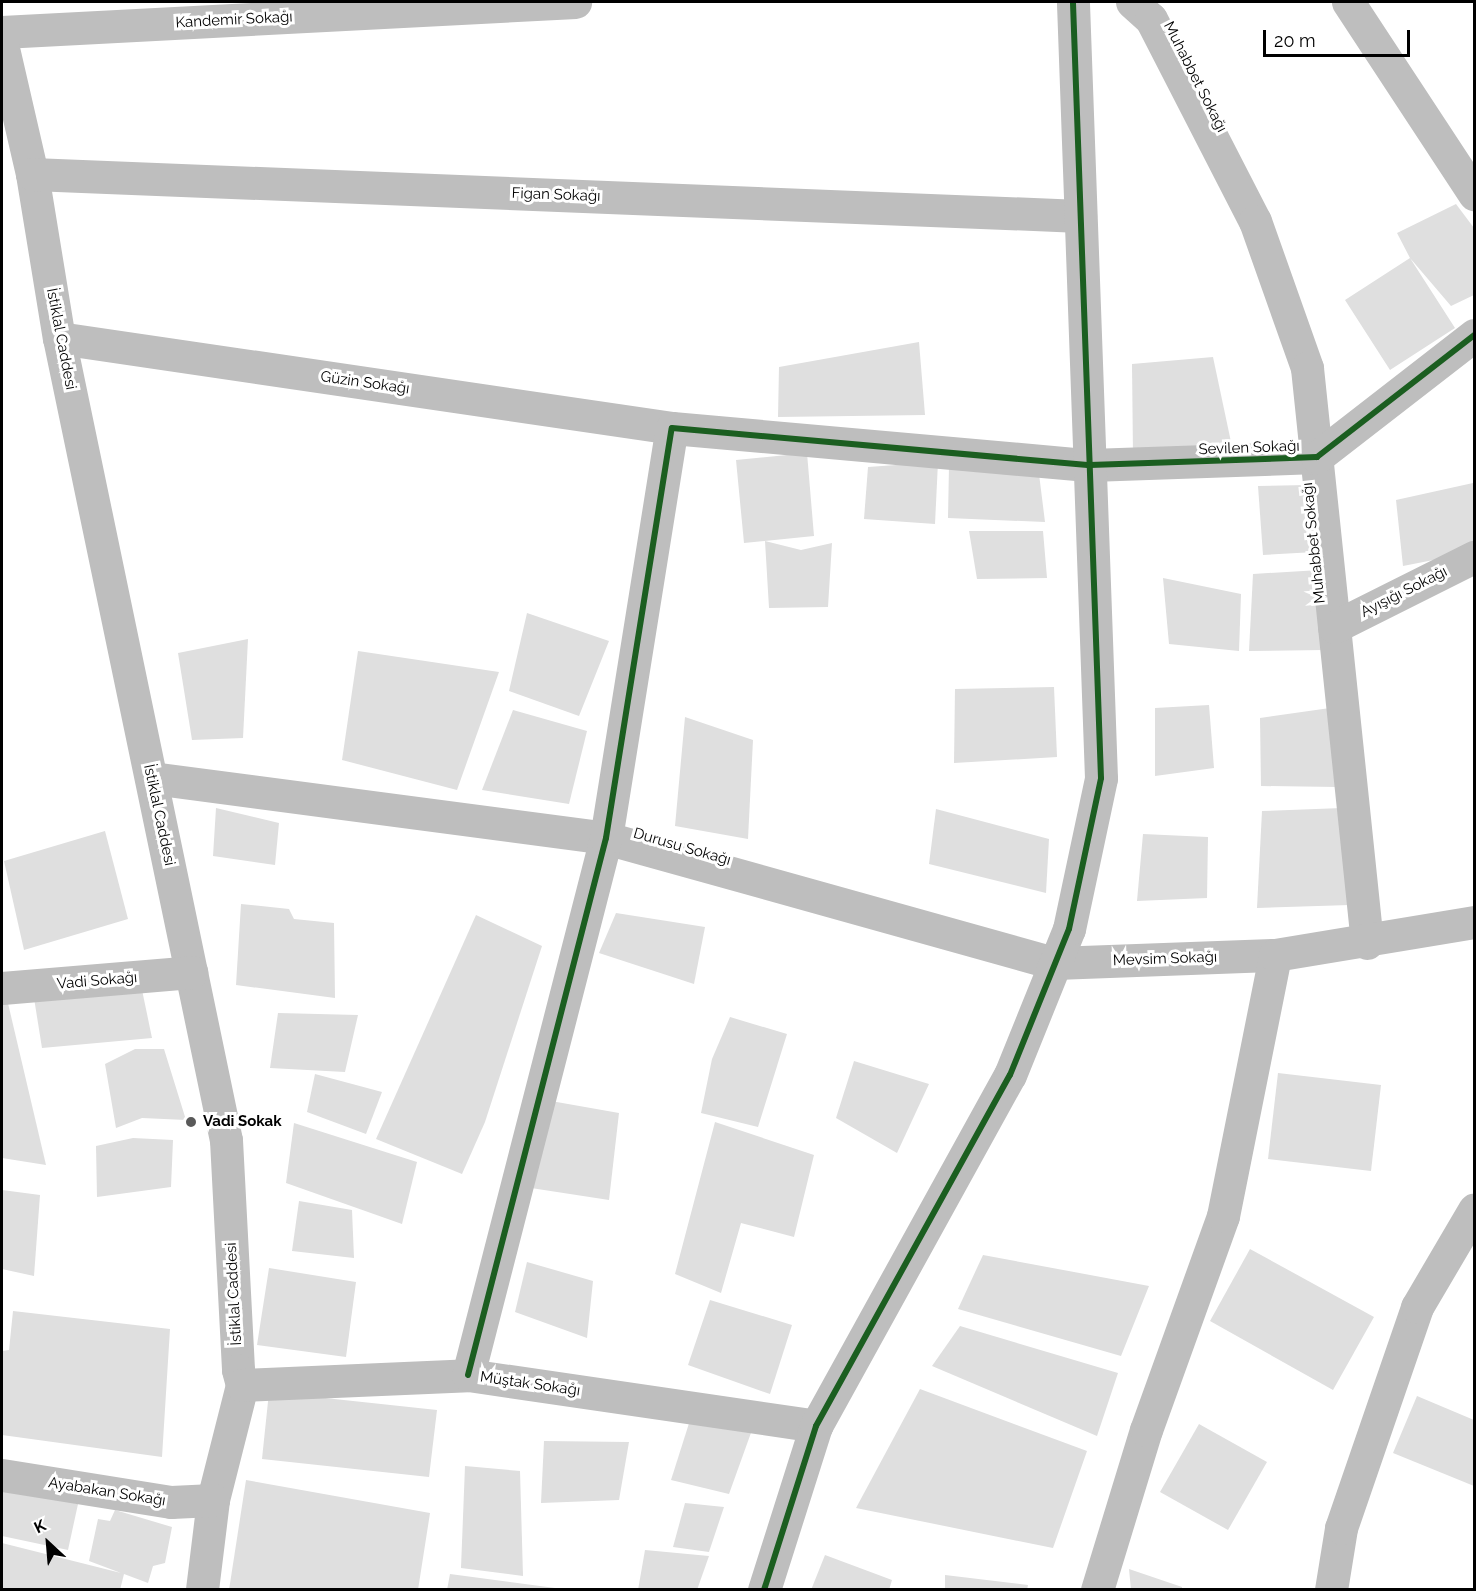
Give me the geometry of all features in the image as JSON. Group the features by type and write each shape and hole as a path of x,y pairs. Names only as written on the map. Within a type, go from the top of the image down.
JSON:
{"street":[{"name":"Kandemir Sokağı","path":"2,32 575,2"},
{"path":"764,1590 816,1426 1010,1075 1069,929 1101,778 1073,2"},
{"name":"Muhabbet Sokağı","path":"1132,2 1152,19 1256,221 1307,368 1367,943"},
{"path":"1363,9 1474,194"},
{"name":"İstiklal Caddesi","path":"2,44 32,174 59,338 226,1140 238,1370 242,1385 213,1500 202,1590"},
{"name":"Figan Sokağı","path":"32,174 1080,216"},
{"name":"Sevilen Sokağı","path":"1090,465 1317,457 1474,335"},
{"name":"Güzin Sokağı","path":"59,338 672,428 1090,465"},
{"path":"468,1375 606,838 672,428"},
{"name":"Ayışığı Sokağı","path":"1334,627 1474,557"},
{"name":"Durusu Sokağı","path":"152,778 606,838 1055,963"},
{"name":"Mevsim Sokağı","path":"1055,963 1275,955 1367,943 1474,922"},
{"path":"1097,1590 1146,1430 1223,1216 1275,955"},
{"name":"Vadi Sokağı","path":"2,988 191,972"},
{"path":"1330,1590 1341,1528 1417,1307 1474,1210"},
{"name":"Müştak Sokağı","path":"242,1385 468,1375 816,1426"},
{"name":"Ayabakan Sokağı","path":"2,1475 171,1502 213,1500"}],"building":[{"path":"1456,204 1474,228 1474,295 1451,306 1410,258 1397,233"},
{"path":"1410,258 1455,328 1390,370 1345,300"},
{"path":"919,342 925,415 778,417 779,367"},
{"path":"1213,357 1231,442 1133,456 1132,364"},
{"path":"807,453 814,536 744,543 736,460"},
{"path":"938,462 935,524 864,519 868,467"},
{"path":"949,466 1039,474 1045,522 948,518"},
{"path":"1473,483 1474,552 1403,566 1396,500"},
{"path":"1307,485 1315,552 1263,555 1258,486"},
{"path":"969,531 1043,531 1047,578 977,579"},
{"path":"765,541 801,550 832,543 828,607 769,608"},
{"path":"1320,570 1325,650 1249,651 1253,574"},
{"path":"1163,578 1241,594 1239,651 1169,644"},
{"path":"527,613 609,641 579,716 509,691"},
{"path":"248,639 243,738 192,740 178,653"},
{"path":"358,651 499,672 457,790 342,760"},
{"path":"1054,687 1057,757 954,763 955,689"},
{"path":"1209,705 1214,768 1155,776 1155,708"},
{"path":"1330,708 1337,787 1261,786 1260,718"},
{"path":"513,710 587,731 569,804 482,790"},
{"path":"685,717 753,740 748,839 675,826"},
{"path":"216,808 279,823 275,865 213,856"},
{"path":"1342,808 1350,905 1257,908 1262,811"},
{"path":"936,809 1049,839 1046,893 929,864"},
{"path":"105,831 128,919 24,950 4,861"},
{"path":"1143,834 1208,837 1207,898 1137,901"},
{"path":"241,904 289,909 294,919 334,923 335,998 236,985"},
{"path":"616,913 705,927 694,984 599,953"},
{"path":"476,915 542,946 485,1122 462,1174 376,1139"},
{"path":"141,985 152,1038 42,1048 34,998"},
{"path":"2,999 7,999 46,1165 2,1158"},
{"path":"278,1013 358,1015 345,1072 270,1068"},
{"path":"730,1017 787,1034 758,1127 701,1113 712,1059"},
{"path":"135,1049 164,1049 186,1120 142,1118 116,1128 105,1064"},
{"path":"854,1061 929,1084 897,1153 836,1118"},
{"path":"1278,1073 1381,1085 1371,1171 1268,1159"},
{"path":"315,1074 382,1092 366,1134 307,1112"},
{"path":"551,1101 619,1113 609,1200 531,1188"},
{"path":"715,1122 814,1155 794,1237 741,1223 721,1293 675,1274"},
{"path":"294,1123 417,1162 402,1224 286,1183"},
{"path":"133,1138 173,1140 171,1187 97,1197 96,1146"},
{"path":"2,1190 40,1195 34,1276 2,1269"},
{"path":"299,1201 352,1210 354,1258 292,1251"},
{"path":"1250,1249 1374,1317 1333,1390 1210,1321"},
{"path":"983,1255 1149,1286 1121,1356 958,1309"},
{"path":"527,1262 593,1281 587,1338 515,1312"},
{"path":"269,1268 356,1282 346,1357 257,1345"},
{"path":"710,1300 792,1325 770,1394 688,1365"},
{"path":"13,1311 170,1329 162,1457 2,1435 2,1351 9,1350"},
{"path":"960,1326 1118,1373 1097,1436 932,1366"},
{"path":"920,1389 1087,1451 1053,1548 856,1508"},
{"path":"269,1392 437,1410 429,1477 262,1459"},
{"path":"1417,1396 1474,1420 1474,1486 1393,1453"},
{"path":"691,1417 752,1430 729,1494 671,1480"},
{"path":"1199,1424 1267,1462 1228,1530 1160,1492"},
{"path":"544,1441 629,1442 619,1500 541,1503"},
{"path":"465,1466 520,1471 523,1576 461,1568"},
{"path":"246,1480 430,1513 418,1590 229,1590"},
{"path":"2,1484 78,1504 68,1550 2,1536"},
{"path":"685,1503 724,1507 709,1552 673,1547"},
{"path":"115,1510 172,1527 165,1563 153,1566 148,1583 124,1574 120,1590 2,1590 2,1543 121,1573 89,1561 98,1519 110,1521"},
{"path":"645,1550 709,1556 697,1590 638,1590"},
{"path":"825,1555 892,1580 889,1590 811,1590"},
{"path":"1129,1569 1182,1587 1182,1590 1131,1590"},
{"path":"450,1574 555,1588 555,1590 447,1590"},
{"path":"945,1575 1028,1585 1027,1590 945,1590"}],"cycle path":[{"path":"764,1590 816,1426 1010,1075 1069,929 1101,778 1073,2"},
{"path":"468,1375 606,838 672,428 1090,465 1317,457 1474,335"}],"place":[{"name":"Vadi Sokak","path":"191,1122"}]}
